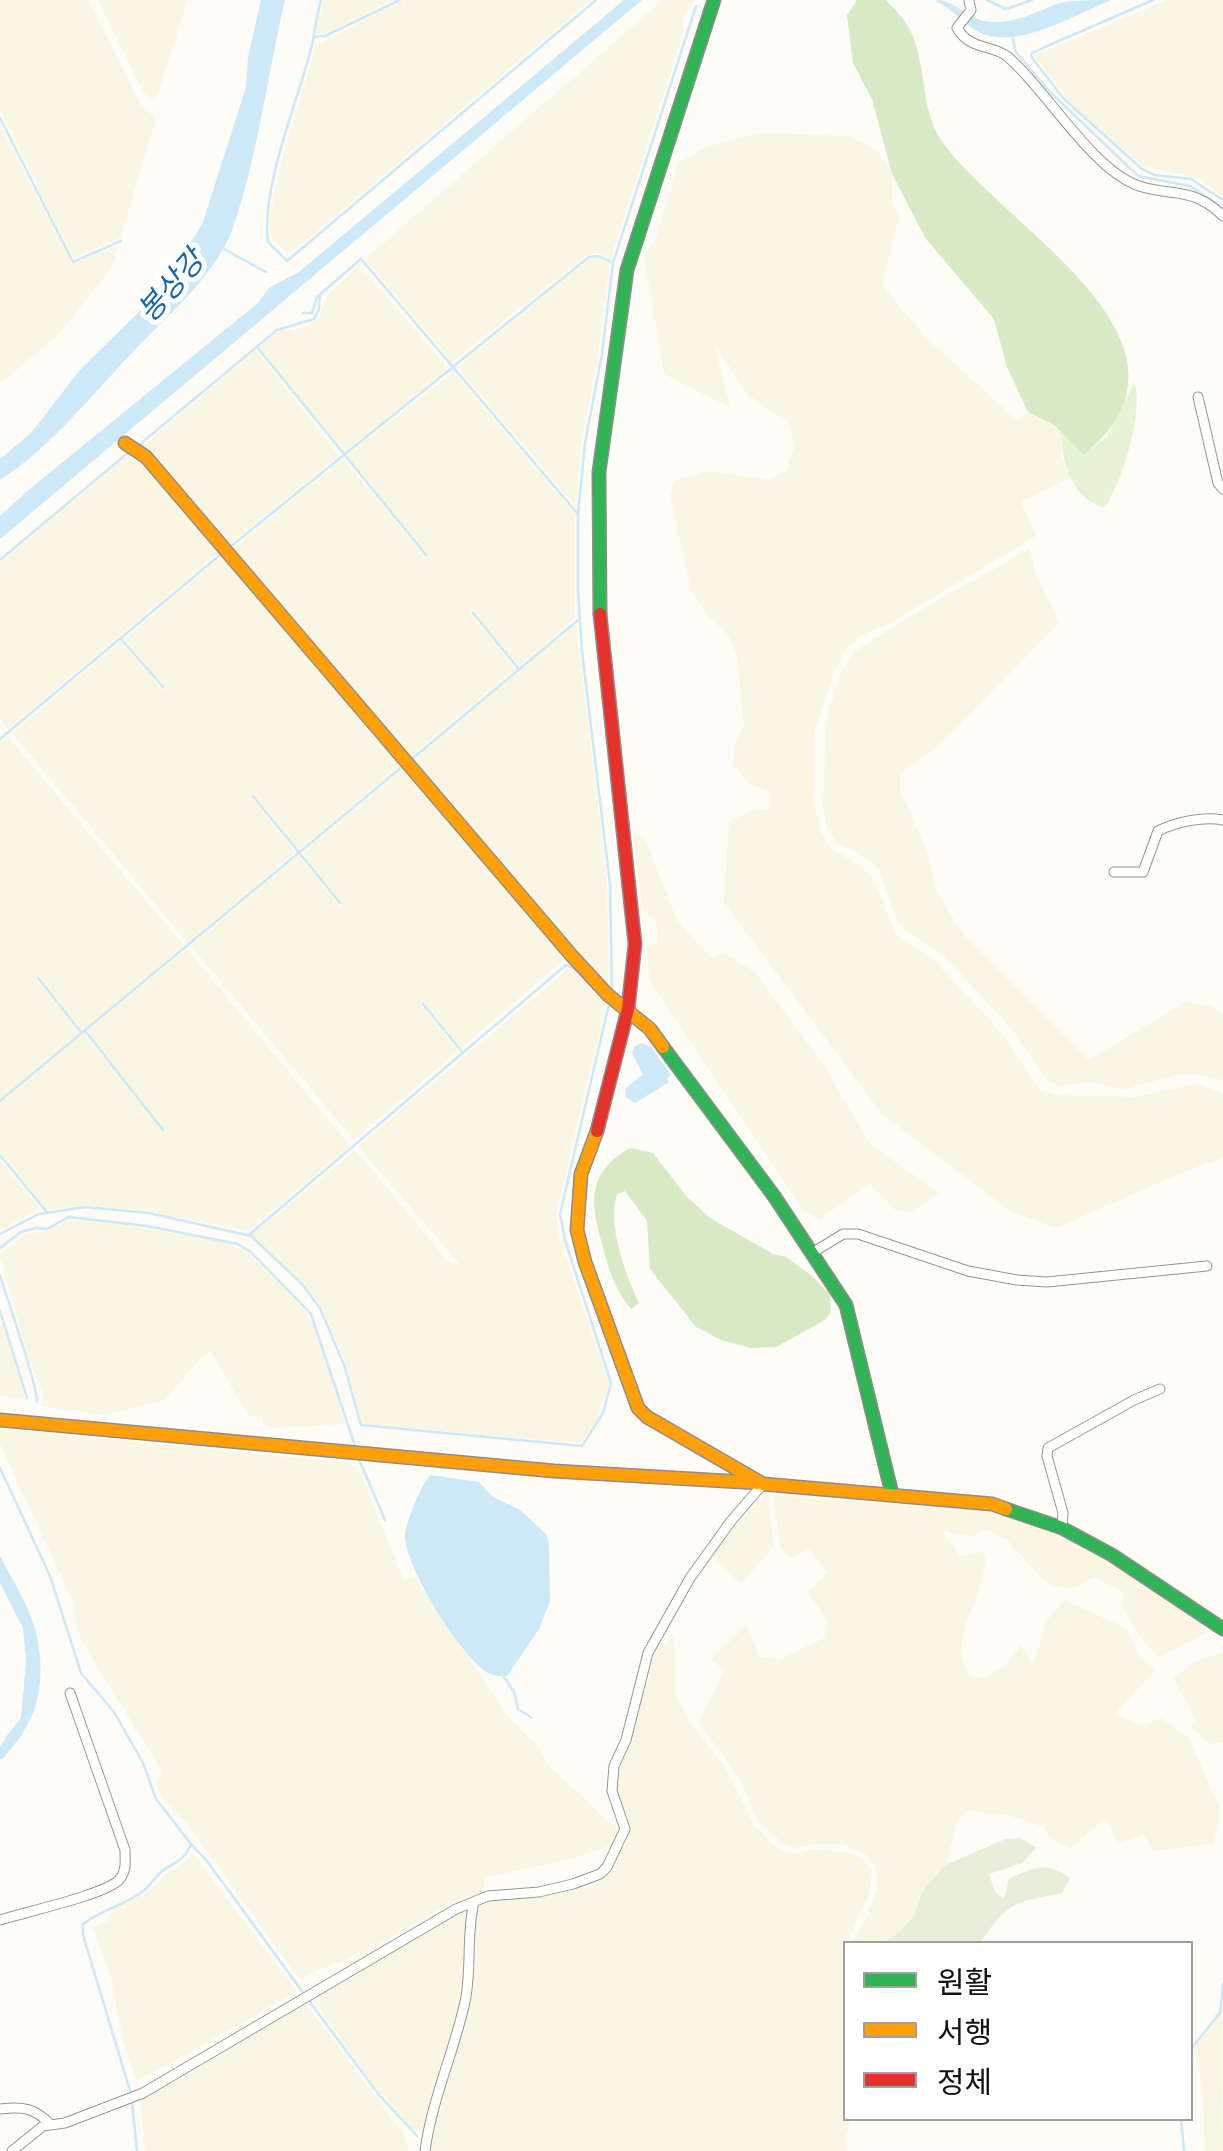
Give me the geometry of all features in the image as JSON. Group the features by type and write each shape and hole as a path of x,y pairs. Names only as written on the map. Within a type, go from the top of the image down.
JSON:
{"main road":[{"path":"714,0 627,270 599,472 600,610 635,944 628,1008 598,1129 581,1174 577,1230 638,1408 647,1417 764,1484"},
{"path":"125,444 146,457 611,997 650,1029 774,1196 846,1305 892,1494"},
{"path":"0,1420 554,1471 992,1504 1062,1528 1142,1574 1223,1629"}],"street":[{"path":"970,6 956,28 960,34 981,49 1006,54 1077,136 1121,174 1137,186 1174,190 1199,198 1223,216"},
{"path":"1198,397 1218,484 1223,489"},
{"path":"1114,872 1144,872 1155,839 1164,827 1202,818 1223,820"},
{"path":"812,1254 844,1234 858,1234 968,1271 1047,1282 1208,1266"},
{"path":"1062,1528 1063,1513 1048,1448 1160,1388"},
{"path":"12,2151 43,2126 65,2123 143,2093 456,1909 488,1896 539,1892 600,1874 625,1829 611,1782 648,1653 690,1578 731,1521 764,1484"},
{"path":"0,1920 100,1890 120,1879 124,1870 124,1850 70,1693"},
{"path":"425,2151 465,2003 468,1928 474,1902"},
{"path":"0,2109 22,2106 39,2112 51,2125"}],"shaded area":[{"path":"0,0 89,0 140,104 156,118 120,238 74,258 0,111"},
{"path":"98,0 188,0 157,96 151,99 143,92"},
{"path":"324,0 394,0 326,33 316,33"},
{"path":"405,0 591,0 287,254 270,237 270,216 283,155 316,45"},
{"path":"663,0 696,0 683,16 684,31 611,258 596,252 587,255 452,362 365,259"},
{"path":"1168,0 1223,0 1223,196 1197,178 1143,166 1073,106 1034,55"},
{"path":"0,125 73,264 119,245 110,270 59,334 0,384"},
{"path":"761,133 850,136 878,152 892,174 892,203 899,215 882,285 926,338 1018,421 1028,412 1061,430 1062,458 1070,478 1021,502 1036,536 890,623 862,635 846,649 814,733 813,801 830,847 863,868 875,883 896,935 936,962 1003,1035 1039,1089 1055,1095 1136,1097 1196,1084 1223,1093 1223,1158 1056,1228 1010,1211 882,1114 724,902 729,822 748,812 771,808 770,792 746,782 734,765 734,745 744,726 737,658 728,635 708,616 691,590 670,494 676,480 709,471 770,480 787,471 795,445 787,422 748,395 715,345 730,408 664,374 644,255 655,241 678,163 706,147"},
{"path":"593,256 610,263 597,364 581,442 576,507 457,367"},
{"path":"359,265 448,368 343,454 259,347 276,333 308,326 320,316 325,298"},
{"path":"256,350 339,456 227,546 146,451 145,444"},
{"path":"453,372 575,514 575,618 519,666 472,610 470,613 515,669 408,759 231,550 343,459 425,557 429,556 346,456"},
{"path":"130,454 140,459 222,550 8,729 0,719 0,563"},
{"path":"1030,549 1035,572 1059,623 941,744 899,774 901,793 927,851 936,892 964,935 1089,1060 1185,1002 1211,1006 1223,1014 1223,1080 1176,1075 1123,1090 1093,1082 1059,1086 1047,1080 1014,1032 963,976 942,954 903,929 879,869 855,850 837,843 827,829 823,805 826,721 840,675 855,651"},
{"path":"225,554 378,731 372,736 377,743 384,738 404,763 298,850 254,794 251,796 295,852 188,943 12,733 121,641 165,689 124,639"},
{"path":"576,623 607,881 609,987 579,961 412,762"},
{"path":"7,736 184,946 82,1031 38,975 35,978 79,1033 0,1099 0,741"},
{"path":"407,766 568,956 461,1048 424,1002 420,1004 458,1051 354,1140 191,946 298,856 340,907 343,905 302,853"},
{"path":"633,831 645,840 677,920 710,958 724,953 755,972 825,1067 869,1143 939,1193 911,1212 895,1210 870,1183 820,1219 803,1210 649,980 647,946 658,943 656,921 642,909"},
{"path":"187,949 350,1146 248,1231 149,1211 85,1205 47,1210 0,1152 0,1104 84,1033 164,1132 87,1031"},
{"path":"570,967 606,1005 556,1214 560,1239 609,1383 596,1422 580,1443 362,1424 346,1364 322,1307 304,1284 252,1235 355,1150 456,1266 458,1262 358,1146"},
{"path":"0,1160 39,1208 0,1231"},
{"path":"69,1220 95,1220 225,1242 251,1255 309,1315 345,1424 272,1428 263,1424 263,1417 250,1416 241,1404 211,1351 165,1400 103,1415 41,1406 44,1395 28,1357 0,1255 25,1234 47,1231"},
{"path":"0,1318 24,1392 24,1398 0,1396"},
{"path":"0,1428 348,1463 360,1472 404,1581 414,1576 507,1715 539,1747 548,1764 604,1818 622,1830 617,1843 574,1858 484,1878 483,1893 448,1904 368,1951 298,1978 189,1826 166,1803 156,1784 163,1773 80,1638 72,1599 0,1444"},
{"path":"767,1494 774,1546 741,1584 710,1554"},
{"path":"773,1495 992,1511 1066,1536 1116,1564 1200,1621 1206,1633 1159,1657 1120,1604 1125,1594 1095,1577 1075,1588 1046,1583 1006,1539 987,1529 975,1536 944,1532 959,1556 983,1552 986,1561 960,1652 969,1675 983,1678 1007,1665 1021,1644 1032,1663 1046,1621 1065,1600 1126,1628 1137,1653 1155,1670 1114,1715 1142,1725 1161,1718 1189,1738 1220,1809 1214,1844 1153,1851 1144,1835 1117,1843 1106,1817 1071,1848 1049,1838 1044,1827 1007,1815 966,1810 957,1821 946,1865 923,1890 914,1916 885,1941 853,1941 878,1886 875,1865 864,1853 841,1844 795,1848 782,1843 758,1820 739,1778 699,1723 725,1671 711,1659 746,1625 759,1656 779,1660 824,1638 828,1622 808,1592 828,1572 809,1549 790,1558 780,1546"},
{"path":"674,1635 675,1693 689,1722 725,1767 754,1825 779,1850 794,1854 812,1849 849,1853 863,1860 872,1871 869,1894 847,1941 843,1941 843,2121 850,2121 846,2151 430,2151 472,1993 473,1923 479,1907 488,1900 522,1899 595,1886 606,1877 629,1839 630,1823 616,1790 618,1771 630,1743 655,1653"},
{"path":"1223,1652 1223,1742 1209,1744 1190,1725 1196,1721 1173,1678 1196,1661"},
{"path":"192,1853 297,1991 136,2080 123,2041 111,1979 93,1927 106,1922 114,1908 152,1889"},
{"path":"469,1908 462,2004 424,2136 410,2127 380,2093 312,1998"},
{"path":"1222,2001 1223,2151 1205,2151 1203,2098 1195,2046"},
{"path":"305,2002 403,2133 409,2151 145,2151 140,2098 187,2076"}],"green space":[{"path":"857,0 886,0 902,18 915,43 930,114 941,140 970,174 1087,287 1115,328 1129,370 1120,413 1084,455 1054,425 1028,412 1007,367 994,319 926,239 892,174 872,99 853,63 847,15"},
{"path":"1134,383 1137,395 1130,447 1104,508 1083,495 1070,477 1061,430 1084,454 1107,437"},
{"path":"630,1148 653,1153 687,1197 710,1218 773,1254 786,1257 811,1275 830,1294 831,1312 825,1320 776,1347 751,1348 721,1340 696,1327 650,1269 647,1221 625,1191 617,1194 614,1220 623,1263 639,1303 631,1309 610,1270 594,1201 595,1189 606,1167"},
{"path":"1021,1838 1036,1848 1022,1863 989,1874 995,1892 1004,1899 1009,1879 1047,1868 1070,1878 1062,1893 1014,1906 982,1941 885,1941 914,1916 923,1890 946,1865 1005,1839"}],"water":[{"name":"봉상강","path":"261,0 285,0 249,174 224,248 187,296 69,421 0,480 0,459 32,432 79,371 154,297 202,225 246,87 248,57"},
{"path":"624,0 642,0 0,539 0,516 31,488 258,303 269,288 299,272"},
{"path":"935,0 950,3 977,19 1002,22 1063,2 1111,0 1029,34 996,37 975,30"},
{"path":"642,1043 652,1048 671,1075 667,1078 669,1082 635,1103 626,1097 625,1089 643,1074 632,1053"},
{"path":"431,1475 479,1482 493,1497 520,1510 546,1534 550,1601 539,1629 507,1676 485,1671 461,1646 436,1610 408,1553 407,1524"},
{"path":"0,1556 31,1617 40,1657 36,1704 31,1719 13,1744 5,1738 21,1718 26,1662 23,1628 0,1583"}],"waterway":[{"path":"321,0 312,47 270,197 268,242 287,261 596,0"},
{"path":"314,37 325,36 400,0"},
{"path":"987,0 1006,9 1032,0"},
{"path":"1153,0 1045,47 1031,54 1032,58 1064,99 1142,169 1155,175 1191,179 1223,200"},
{"path":"612,991 610,884 582,652 578,514 613,263 696,6"},
{"path":"1012,36 1016,52 1049,91 1138,176 1190,186 1223,208"},
{"path":"0,118 73,262 121,241"},
{"path":"220,247 266,272"},
{"path":"230,547 589,257 612,262"},
{"path":"303,313 312,313 317,297 361,259 577,513"},
{"path":"144,450 141,444 145,440 277,330 314,319 320,295"},
{"path":"257,347 426,555"},
{"path":"0,560 129,452"},
{"path":"0,739 220,555"},
{"path":"473,613 518,668"},
{"path":"412,759 578,620"},
{"path":"122,640 163,687"},
{"path":"0,1101 402,767"},
{"path":"253,796 340,903"},
{"path":"250,1234 566,965 576,969"},
{"path":"38,978 80,1031"},
{"path":"423,1004 463,1053"},
{"path":"0,1234 39,1214 85,1207 149,1213 251,1236 302,1284 320,1308 344,1365 361,1425 582,1446 603,1413 611,1383 560,1214 609,1004"},
{"path":"86,1032 163,1130"},
{"path":"0,1155 46,1211"},
{"path":"0,1248 21,1232 47,1229 69,1217 147,1226 238,1244 252,1253 311,1314 356,1449"},
{"path":"0,1275 37,1402"},
{"path":"0,1311 27,1398"},
{"path":"358,1457 385,1520"},
{"path":"0,1468 50,1576 81,1673 114,1712 143,1763 156,1799 191,1844 183,1857 162,1871 143,1892 83,1924 131,2094"},
{"path":"504,1677 514,1692 518,1709 532,1718"},
{"path":"0,1754 18,1732"},
{"path":"192,1845 304,1994"},
{"path":"1193,2046 1220,2013 1223,1984"},
{"path":"309,2001 380,2096 417,2136"},
{"path":"132,2102 137,2151"},
{"path":"1181,2121 1184,2151"}],"traffic: fast":[{"path":"600,614 599,472 627,270 714,0"},
{"path":"663,1047 774,1196 846,1305 892,1494"},
{"path":"1006,1509 1062,1528 1112,1555 1223,1629"}],"traffic: slow":[{"path":"125,443 146,457 572,956 608,995 650,1029 663,1047"},
{"path":"597,1131 581,1174 577,1230 638,1408 647,1417 763,1484 992,1504 1006,1509"},
{"path":"0,1420 554,1471 760,1483"}],"traffic: jam":[{"path":"597,1131 628,1009 635,944 600,614"}]}
